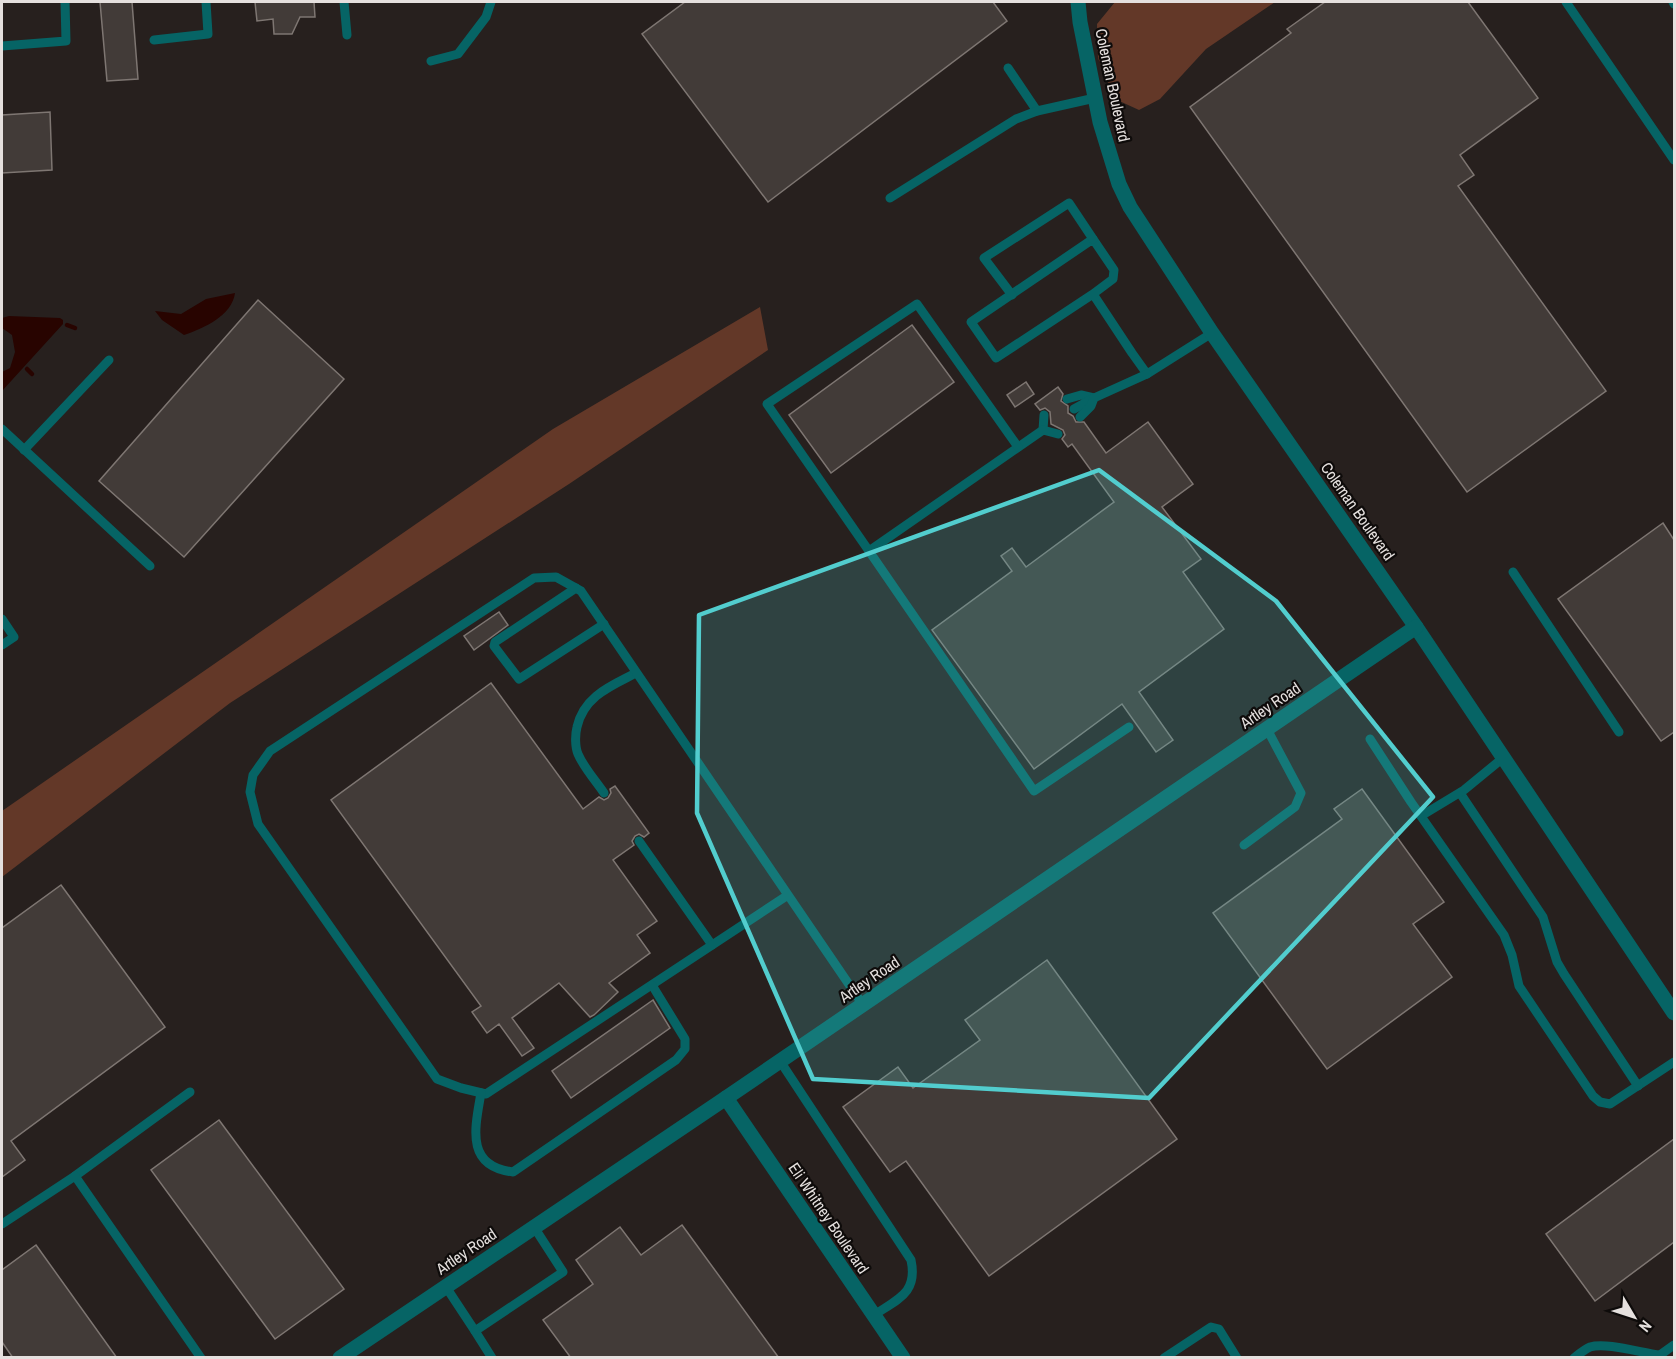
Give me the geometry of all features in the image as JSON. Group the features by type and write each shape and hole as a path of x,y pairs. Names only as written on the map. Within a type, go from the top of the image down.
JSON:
{"street":[{"name":"Coleman Boulevard","path":"1078,2 1100,122 1119,184 1130,207 1212,333 1416,627 1674,1013"},
{"name":"Artley Road","path":"340,1358 726,1098 1416,627"},
{"name":"Eli Whitney Boulevard","path":"726,1098 903,1358"}],"lane":[{"path":"2,46 66,41 65,2"},
{"path":"154,40 208,34 206,2"},
{"path":"344,2 347,34"},
{"path":"431,61 458,54 486,17 491,2"},
{"path":"1566,2 1674,160"},
{"path":"1008,68 1038,111"},
{"path":"890,198 1016,119 1038,111 1095,98"},
{"path":"1012,295 984,258 1069,203 1114,270 1113,279 996,358 971,322 1012,295 1093,239"},
{"path":"1093,294 1147,374"},
{"path":"1018,447 917,304 767,404 1034,791 1129,727"},
{"path":"1067,399 1081,395 1094,398 1147,374 1212,333"},
{"path":"24,450 109,360"},
{"path":"1077,413 1091,406 1094,398"},
{"path":"1044,415 1047,427 1058,434"},
{"path":"869,551 1047,427"},
{"path":"2,429 150,566"},
{"path":"1513,572 1619,732"},
{"path":"788,895 486,1094 481,1093 437,1079 417,1052 258,824 250,792 253,775 270,752 534,578 556,577 581,591 788,895 862,1005"},
{"path":"576,588 495,642 494,646 519,679 604,624"},
{"path":"2,618 14,637 2,645"},
{"path":"604,793 577,753 575,735 579,717 586,705 601,691 636,673"},
{"path":"1244,845 1295,807 1301,793 1267,729"},
{"path":"1370,739 1504,935 1512,955 1519,986 1593,1096 1605,1104 1610,1104 1674,1062"},
{"path":"1421,816 1460,793 1503,758"},
{"path":"1460,793 1543,917 1557,962 1638,1086"},
{"path":"639,841 712,945"},
{"path":"481,1093 474,1132 478,1152 488,1164 502,1171 513,1172 676,1060 685,1049 685,1039 652,984"},
{"path":"780,1061 911,1260 914,1274 911,1285 901,1296 874,1315"},
{"path":"2,1224 75,1176 190,1092"},
{"path":"75,1176 201,1358"},
{"path":"475,1331 563,1272 534,1227"},
{"path":"446,1287 492,1358"},
{"path":"1164,1358 1210,1327 1219,1329 1237,1358"},
{"path":"1574,1358 1590,1347 1610,1346 1660,1354 1674,1345"}],"highlighted area":[{"path":"1099,470 1276,601 1433,797 1149,1098 813,1079 697,813 699,615"}],"shaded area":[{"path":"1115,2 1275,2 1206,49 1160,99 1139,110 1115,99 1098,58 1097,24"},
{"path":"235,293 233,301 223,315 208,325 184,335 162,320 155,311 181,314 206,299"},
{"path":"760,307 768,350 569,484 230,703 2,877 2,811 553,429"},
{"path":"9,316 60,318 63,324 2,391 2,372 10,368 15,352 12,335 2,328 2,318"}],"building":[{"path":"100,2 132,2 138,79 107,81"},
{"path":"255,2 314,2 315,17 300,17 292,34 274,34 273,19 257,21"},
{"path":"685,2 993,2 1007,21 768,202 642,34"},
{"path":"1325,2 1468,2 1538,98 1460,155 1474,175 1458,186 1606,391 1467,492 1190,107 1291,33 1287,29"},
{"path":"50,112 52,170 2,173 2,115"},
{"path":"258,300 344,379 184,557 99,481"},
{"path":"912,325 954,382 831,473 789,415"},
{"path":"1026,382 1034,394 1015,407 1007,395"},
{"path":"1058,387 1063,394 1061,401 1068,406 1068,413 1076,422 1084,422 1106,453 1148,422 1193,484 1162,507 1201,559 1183,572 1224,629 1139,692 1173,740 1156,752 1122,704 1034,769 932,630 1012,571 1001,556 1012,548 1026,567 1114,502 1072,444 1068,447 1062,439 1065,435 1063,430 1051,424 1050,412 1045,408 1040,410 1035,404"},
{"path":"1663,523 1674,540 1674,732 1661,741 1558,599"},
{"path":"499,612 508,625 474,650 464,636"},
{"path":"491,683 583,809 599,797 604,800 608,798 611,793 610,789 615,786 649,833 644,837 639,834 635,836 632,841 634,845 613,860 657,921 637,935 650,953 609,983 618,992 594,1015 590,1017 559,983 512,1018 534,1048 522,1056 499,1024 487,1033 472,1012 481,1006 331,800"},
{"path":"1362,789 1444,902 1413,924 1452,977 1327,1069 1213,913 1342,819 1334,809"},
{"path":"61,885 165,1027 11,1141 25,1160 2,1177 2,928"},
{"path":"1047,960 1177,1139 989,1276 906,1161 890,1172 843,1107 898,1067 913,1088 980,1040 965,1020"},
{"path":"653,1000 670,1028 571,1098 552,1071"},
{"path":"219,1120 344,1289 275,1339 151,1170"},
{"path":"1674,1139 1674,1242 1595,1301 1546,1234"},
{"path":"682,1225 779,1358 571,1358 543,1320 593,1284 576,1260 620,1227 641,1255"},
{"path":"36,1245 117,1358 13,1358 2,1342 2,1270"}],"waterway":[{"path":"67,325 75,328"},
{"path":"27,369 32,374"}]}
